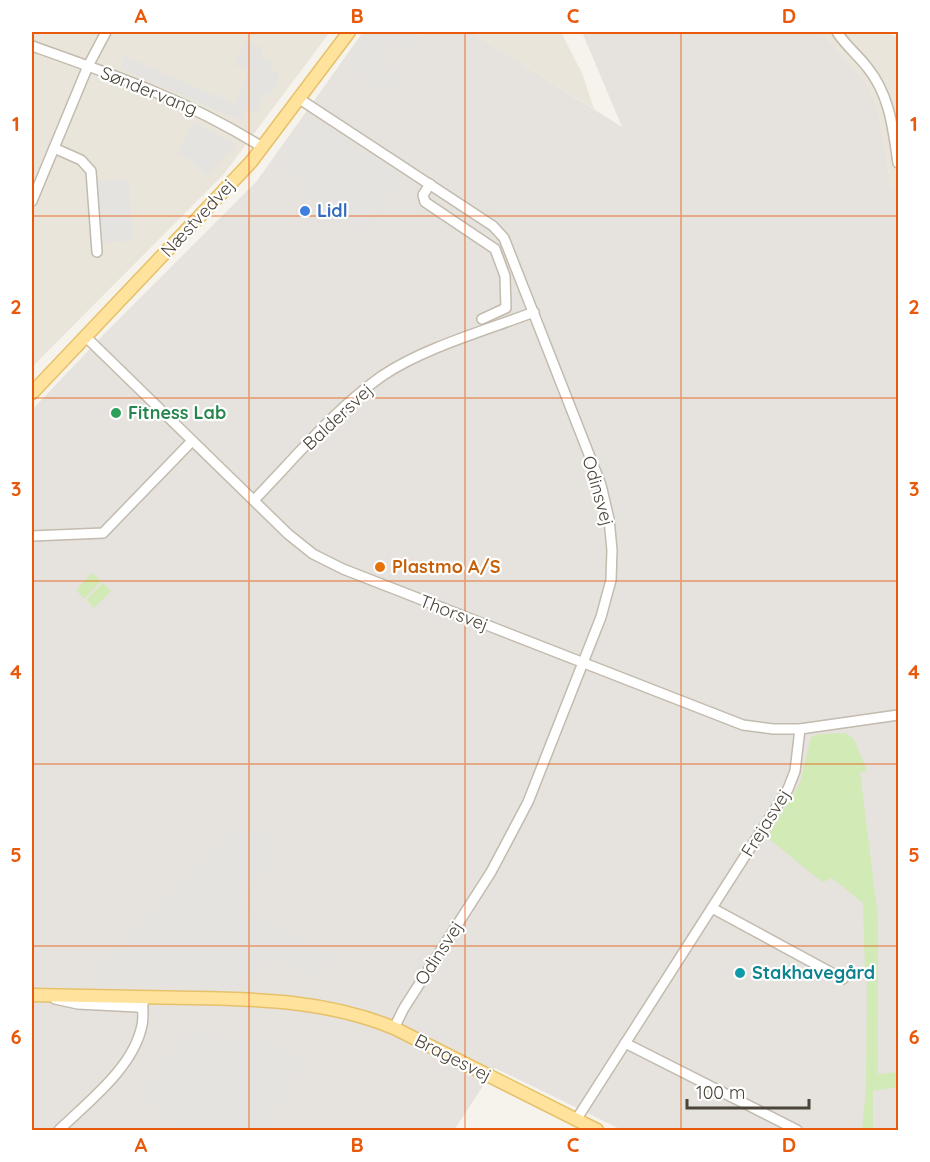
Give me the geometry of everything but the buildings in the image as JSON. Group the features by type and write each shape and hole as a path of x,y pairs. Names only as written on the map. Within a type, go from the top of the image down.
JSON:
{"main road":[{"name":"Næstvedvej","path":"32,393 232,182 262,147 349,32"},
{"name":"Bragesvej","path":"32,996 145,1003 302,1004"},
{"name":"Bragesvej","path":"32,996 145,1003 215,998 302,1004 349,1012 394,1028 597,1131"}],"street":[{"path":"32,201 88,66 106,32"},
{"path":"837,32 868,68 894,110 898,163"},
{"name":"Søndervang","path":"32,46 149,88 188,105 262,147"},
{"name":"Odinsvej","path":"298,98 494,226 504,238 600,485 609,519 612,550 611,580 601,617 528,802 491,872 404,1008 394,1028"},
{"path":"54,148 81,160 91,171 97,252"},
{"path":"430,184 423,195 425,202 495,249 502,267 505,276 506,308 482,318"},
{"path":"502,267 513,262"},
{"name":"Baldersvej","path":"254,500 352,399 382,376 419,356 534,312"},
{"name":"Thorsvej","path":"86,337 288,534 313,554 343,569 743,724 773,729 800,729 898,715"},
{"path":"32,536 102,533 192,441"},
{"name":"Frejasvej","path":"576,1120 788,789 798,757 800,729"},
{"path":"712,908 843,979"},
{"path":"59,1131 86,1104 112,1084 133,1060 145,1035 145,1003"},
{"path":"625,1043 796,1131"}],"shaded area":[{"path":"32,32 330,32 223,175 32,367"},
{"path":"363,32 414,32 419,35 422,32 471,32 622,127 582,32 821,32 868,85 879,114 891,187 898,184 898,1130 622,1130 495,1068 454,1130 32,1130 32,410 103,335 256,182"},
{"path":"364,32 407,32 420,40 411,52 391,38 376,60 396,75 384,91 344,61"},
{"path":"471,32 561,32 582,73 594,109"},
{"path":"821,32 885,32 898,38 898,184 891,187 879,114 868,85"},
{"path":"245,40 263,48 260,57 273,62 270,70 280,74 271,95 265,93 256,113 247,108 241,121 120,68 125,56 234,104 248,72 234,65"},
{"path":"309,118 399,175 364,229 306,192 310,185 284,169 282,162"},
{"path":"193,122 236,144 207,176 189,159 177,153"},
{"path":"129,179 132,241 100,243 97,180"},
{"path":"240,824 274,843 240,907 328,955 316,978 266,953 249,987 97,984 94,974"},
{"path":"183,1036 266,1041 300,1063 258,1130 192,1130 143,1099"}],"green space":[{"path":"92,573 101,581 84,599 76,590"},
{"path":"103,583 111,591 94,608 86,600"},
{"path":"845,733 854,739 867,771 860,772 878,918 878,1074 898,1072 898,1087 873,1091 873,1130 862,1130 866,1089 867,983 863,903 832,878 823,882 817,878 767,837 800,783 811,737 820,734"}],"place":[{"name":"Lidl","path":"305,211"},
{"name":"Fitness Lab","path":"116,413"},
{"name":"Plastmo A/S","path":"380,567"},
{"name":"Stakhavegård","path":"740,973"}]}
